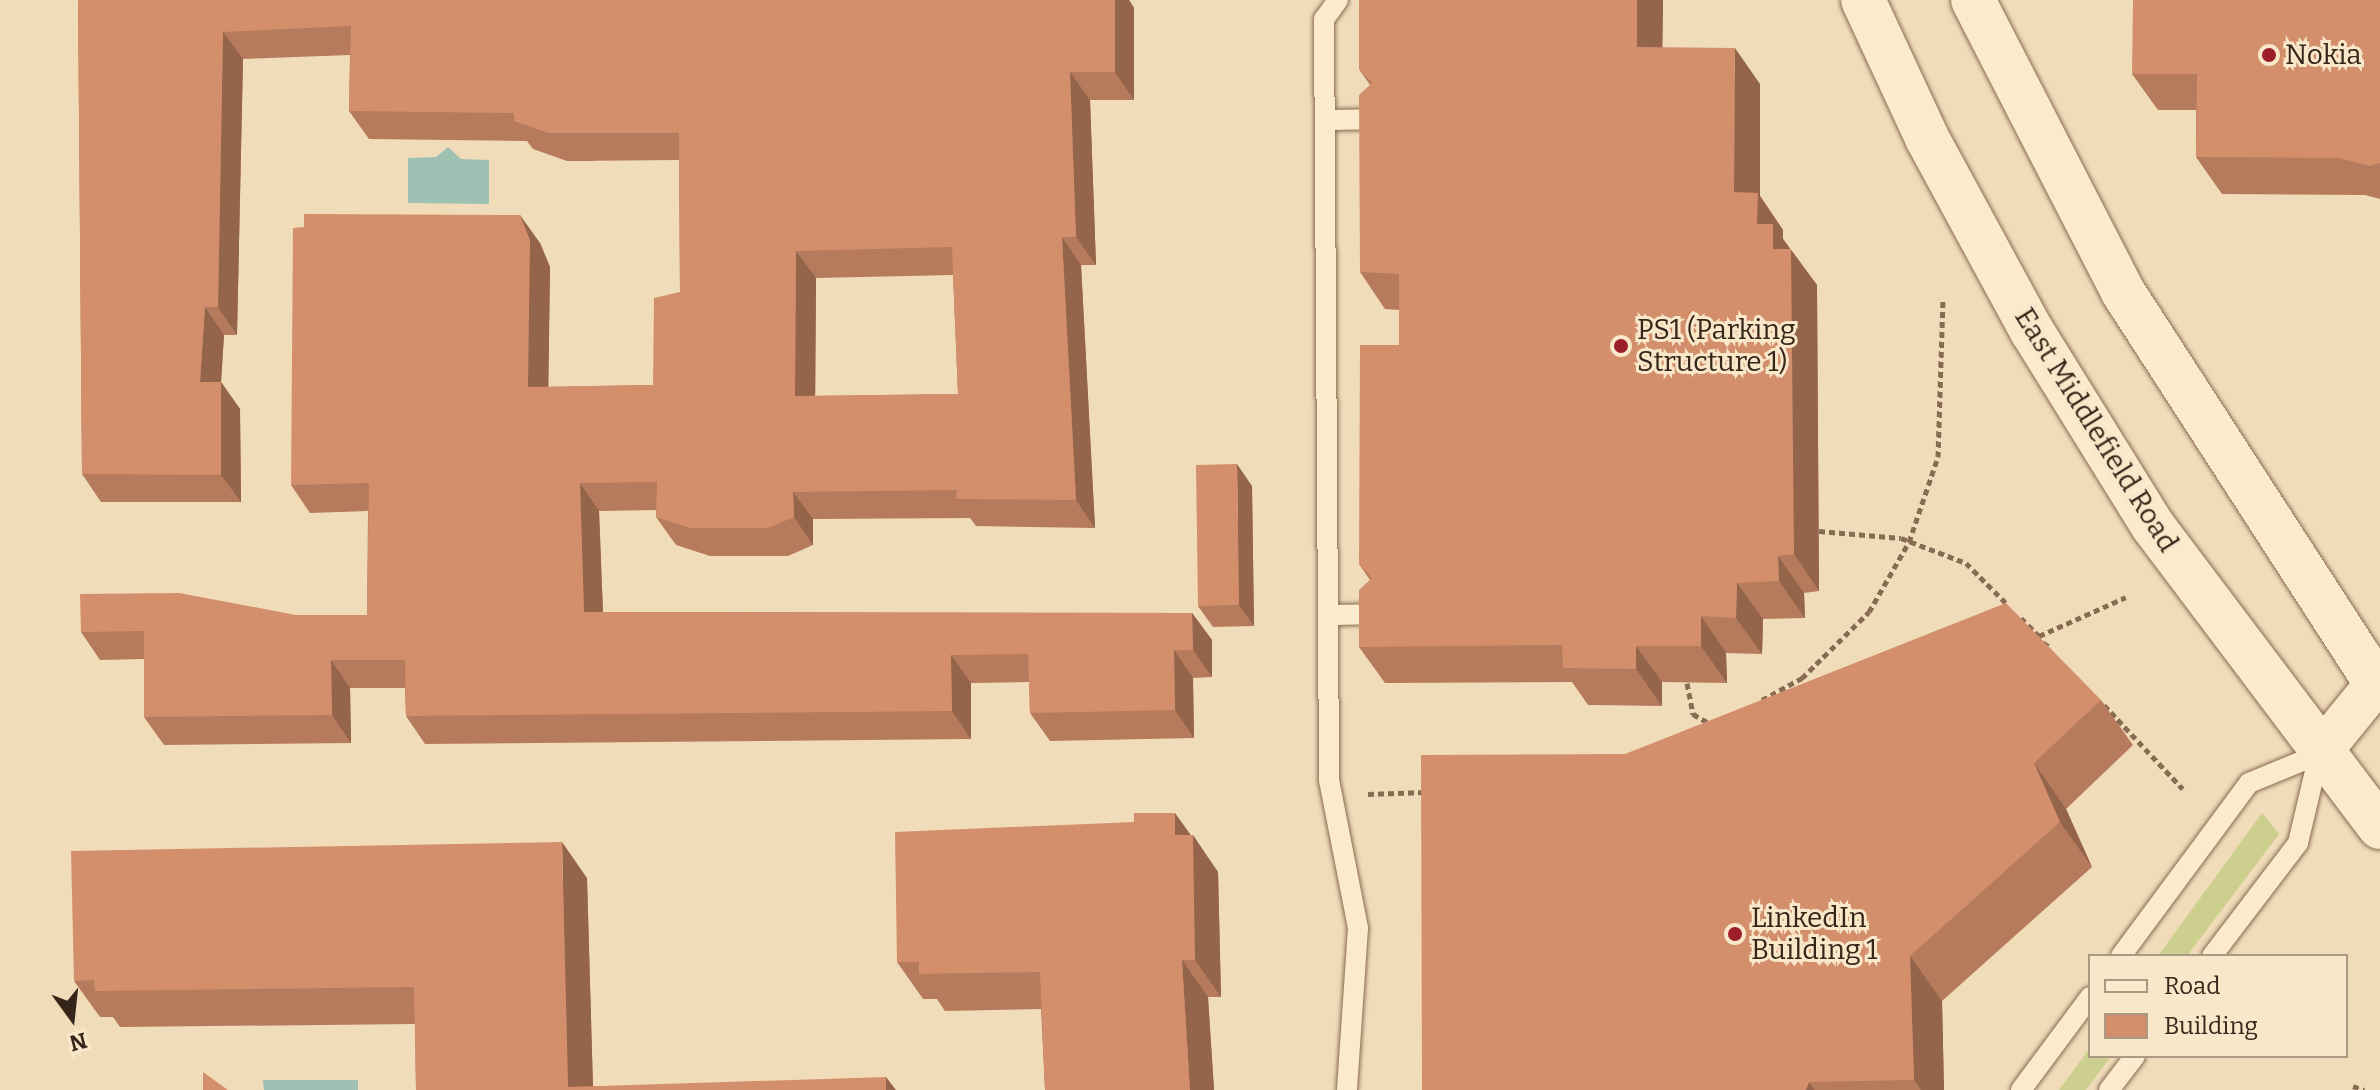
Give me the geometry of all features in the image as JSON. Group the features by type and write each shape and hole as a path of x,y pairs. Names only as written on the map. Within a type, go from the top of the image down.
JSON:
{"main road":[{"name":"East Middlefield Road","path":"1863,0 2032,331 2153,526 2319,754 2380,827"},
{"path":"1973,0 2123,292 2379,684"}],"street":[{"path":"2319,754 2379,684"}],"lane":[{"path":"1338,0 1324,19 1329,120 1333,795 1358,928 1347,1090"},
{"path":"1329,120 1385,119"},
{"path":"1331,615 1385,614"},
{"path":"2122,954 2249,783 2319,754"},
{"path":"2214,954 2298,843 2319,754"},
{"path":"2021,1090 2088,1000"},
{"path":"2109,1090 2133,1058"}],"path":[{"path":"1754,705 1802,678 1869,612 1909,542 1938,457 1943,300"},
{"path":"1819,531 1909,542 1966,563 2059,658"},
{"path":"2024,642 2126,597"},
{"path":"1687,683 1693,714 1718,728 1724,723"},
{"path":"2101,701 2183,789"},
{"path":"1333,795 1444,792"},
{"path":"2353,1086 2364,1090"}],"green space":[{"path":"2262,813 2279,834 2189,954 2159,954"},
{"path":"2088,1051 2088,1058 2110,1058 2086,1090 2059,1090"}],"shaded area":[{"path":"448,147 461,159 489,160 489,204 408,203 408,158 436,157"},
{"path":"263,1080 358,1080 358,1090 264,1090"}],"building":[{"path":"78,0 1115,0 1115,72 1070,72 1076,237 1062,237 1076,500 956,499 957,490 793,492 794,517 768,528 690,528 656,517 657,482 580,483 584,612 1192,613 1193,650 1174,650 1175,710 1030,713 1028,654 951,655 952,711 406,716 405,660 331,660 332,715 144,717 144,631 81,632 80,594 179,593 296,615 367,615 369,483 291,485 293,228 304,227 304,214 520,215 530,240 528,387 653,385 654,298 680,292 679,133 548,133 514,121 514,113 349,111 351,26 223,32 218,307 205,307 200,382 221,382 221,475 82,474","holes":["952,247 958,394 795,396 796,251"]},
{"name":"PS1 (Parking Structure 1)","path":"1359,0 1637,0 1637,47 1735,48 1734,192 1758,193 1757,224 1773,224 1773,249 1791,249 1794,554 1778,556 1779,581 1737,583 1736,618 1701,616 1701,646 1636,646 1636,669 1563,668 1562,645 1359,647 1359,590 1372,578 1359,564 1360,345 1399,345 1399,274 1360,272 1359,95 1372,83 1359,69"},
{"name":"Nokia","path":"2133,0 2380,0 2380,163 2370,166 2339,158 2196,157 2197,74 2132,74"},
{"path":"1237,464 1239,605 1198,606 1196,465"},
{"name":"LinkedIn Building 1","path":"2006,603 2101,700 2034,763 2060,822 1910,956 1914,1080 1809,1082 1806,1090 1422,1090 1421,755 1625,754"},
{"path":"1134,813 1175,813 1175,835 1193,835 1195,960 1182,960 1190,1090 1045,1090 1040,972 919,974 919,962 897,962 895,832 1134,822"},
{"path":"562,842 568,1087 886,1077 886,1090 416,1090 414,987 95,991 94,980 74,981 71,851"},
{"path":"203,1072 228,1090 203,1090"}],"place":[{"name":"Nokia","path":"2269,55"},
{"name":"PS1 (Parking Structure 1)","path":"1621,346"},
{"name":"LinkedIn Building 1","path":"1735,934"}]}
